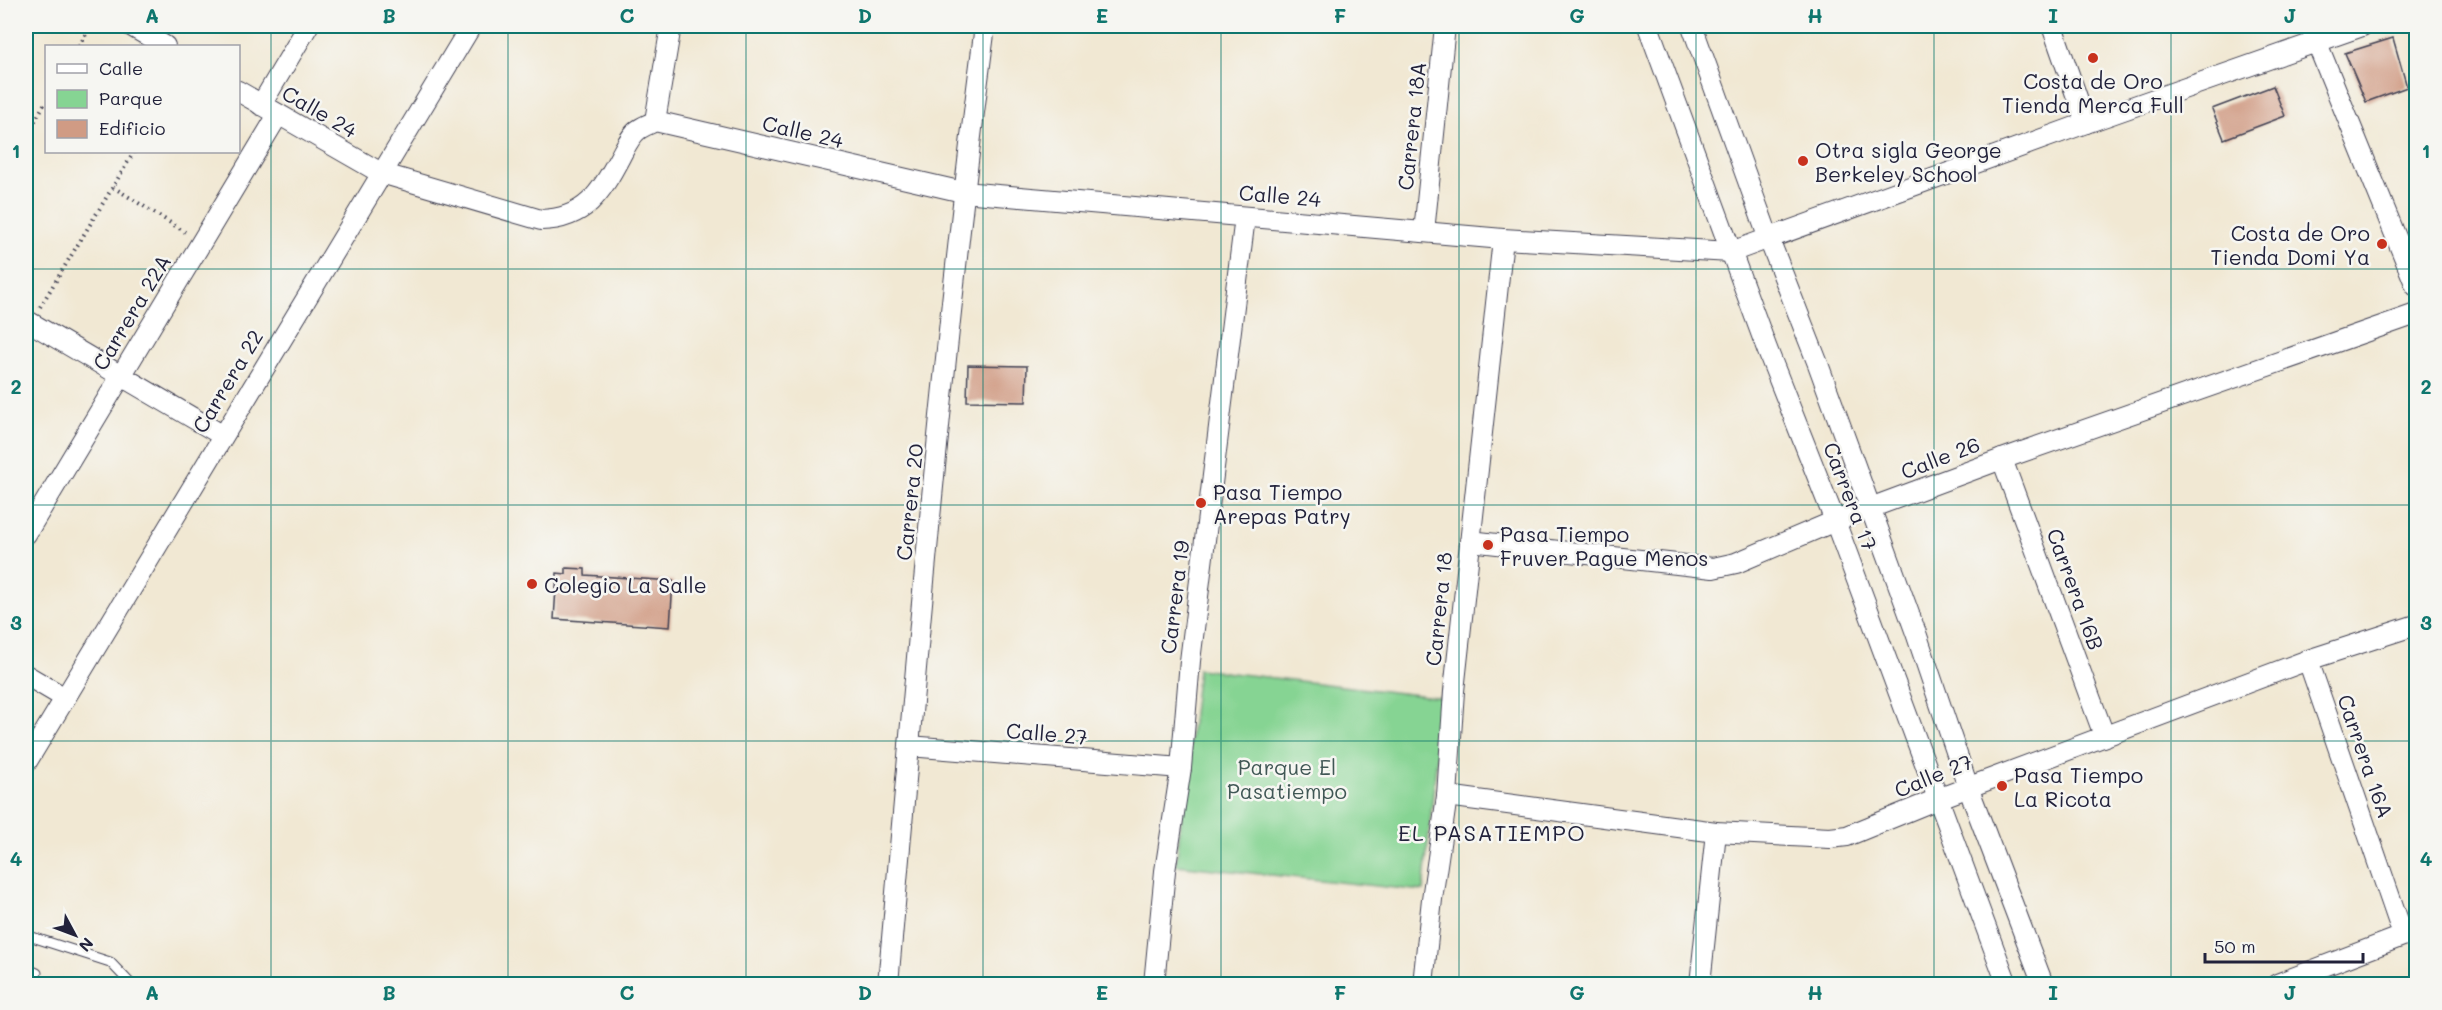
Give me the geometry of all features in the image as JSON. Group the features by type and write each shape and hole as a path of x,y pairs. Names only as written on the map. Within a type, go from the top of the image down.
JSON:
{"street":[{"path":"131,26 158,36"},
{"name":"Carrera 22A","path":"26,534 201,242 269,110 308,26"},
{"name":"Carrera 22","path":"26,763 471,26"},
{"path":"655,121 671,26"},
{"name":"Carrera 20","path":"888,984 963,192 986,26"},
{"name":"Carrera 18A","path":"1424,232 1445,26"},
{"name":"Carrera 17","path":"1648,26 1767,349 1940,798 2007,984"},
{"name":"Carrera 17","path":"1692,26 1916,633 1968,787 2043,984"},
{"path":"2052,26 2086,123"},
{"name":"Calle 24","path":"240,93 381,173 541,220 559,220 574,214 595,199 630,139 638,130 655,121 963,192 1503,239 1731,252 2086,123 2313,34 2361,26"},
{"path":"2313,34 2416,286"},
{"name":"Carrera 19","path":"1154,984 1165,871 1180,768 1191,649 1245,217"},
{"name":"Carrera 18","path":"1423,984 1432,899 1447,796 1454,691 1503,239"},
{"name":"Calle 26","path":"1470,541 1713,568 1736,563 1835,521 2002,459 2416,314"},
{"path":"28,321 222,435"},
{"name":"Carrera 16B","path":"2002,459 2104,735"},
{"name":"Calle 27","path":"1447,796 1716,832 1830,838 1847,836 2104,735 2308,660 2416,625"},
{"name":"Carrera 16A","path":"2308,660 2410,933"},
{"path":"26,675 65,698"},
{"name":"Calle 27","path":"909,746 1180,768"},
{"path":"1700,984 1716,832"},
{"path":"2277,984 2410,933"}],"lane":[{"path":"26,936 110,962 131,984"},
{"path":"26,968 37,973"}],"path":[{"path":"80,45 91,26"},
{"path":"26,137 45,103"},
{"path":"28,321 133,153"},
{"path":"113,187 201,242"}],"green space":[{"name":"Parque El Pasatiempo","path":"1198,669 1443,698 1423,891 1176,865"}],"building":[{"path":"2393,38 2407,87 2366,102 2345,53"},
{"path":"2273,86 2285,116 2224,139 2212,109"},
{"path":"968,365 1027,366 1026,402 967,401"},
{"path":"566,568 585,569 585,575 673,581 670,627 554,619 557,573 566,574"}],"place":[{"name":"Costa de Oro Tienda Merca Full","path":"2093,58"},
{"name":"Otra sigla George Berkeley School","path":"1803,161"},
{"name":"Costa de Oro Tienda Domi Ya","path":"2382,244"},
{"name":"Pasa Tiempo Arepas Patry","path":"1201,503"},
{"name":"Pasa Tiempo Fruver Pague Menos","path":"1488,545"},
{"name":"Colegio La Salle","path":"532,584"},
{"name":"Pasa Tiempo La Ricota","path":"2002,786"}],"district":[{"name":"EL PASATIEMPO","path":"1492,832"}]}
